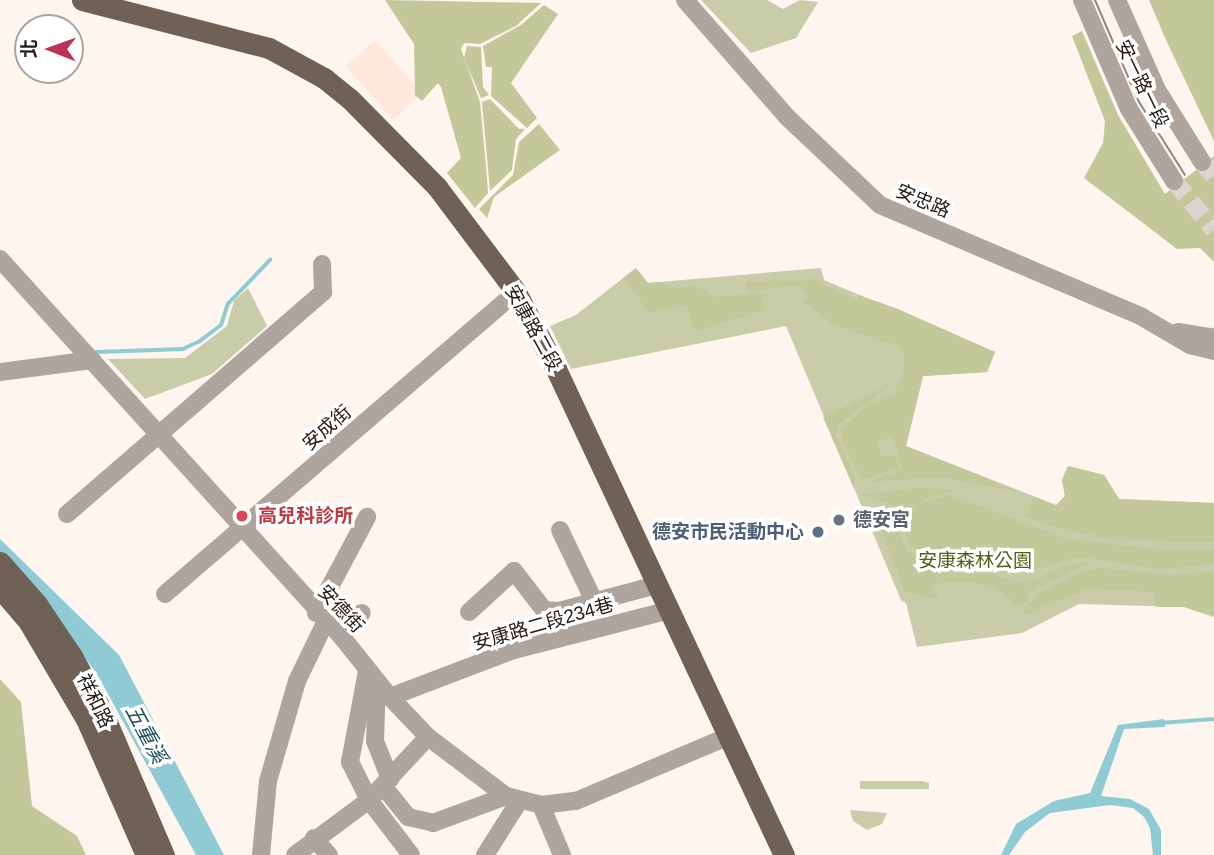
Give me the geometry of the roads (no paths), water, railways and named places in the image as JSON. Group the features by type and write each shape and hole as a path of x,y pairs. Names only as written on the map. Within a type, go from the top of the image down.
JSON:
{"main road":[{"name":"安康路二段","path":"82,0 249,40 324,78 437,187 516,292 670,610 784,855"},
{"name":"祥和路","path":"0,562 37,604 72,656 103,713 164,855"},
{"name":"祥和路","path":"0,588 28,621 81,708 146,855"}],"street":[{"name":"安忠路","path":"685,0 787,117 880,205 1171,332 1190,345 1214,351"},
{"name":"安一路一段","path":"1082,0 1129,109 1174,181"},
{"name":"安一路一段","path":"1117,0 1157,90 1202,162"},
{"name":"安德街","path":"0,259 159,433 321,618 341,636 390,697 428,737 512,799"},
{"path":"67,514 323,292 322,264"},
{"name":"安成街","path":"165,594 516,292"},
{"name":"安忠路","path":"1171,332 1214,338"},
{"path":"0,372 92,360"},
{"path":"261,855 268,781 298,681 321,618 367,517"},
{"path":"560,530 595,603"},
{"path":"469,612 514,570 544,610 595,603 657,585"},
{"name":"安康路二段234巷","path":"390,697 514,650 670,610"},
{"path":"341,636 362,613"},
{"path":"372,676 375,741 386,783 408,817 433,823 512,799 541,805 576,801 729,736"},
{"path":"372,676 350,762 369,800 411,855"},
{"path":"295,855 314,838 369,800 428,737"},
{"path":"485,855 512,799"},
{"path":"541,805 562,855"},
{"path":"314,838 328,855"}],"water":[{"name":"五重溪","path":"0,539 119,655 224,855 196,855 96,672 78,649 0,581"},
{"path":"1164,719 1165,727 1124,729 1101,796 1130,799 1149,809 1161,830 1161,855 1153,855 1150,828 1144,817 1133,808 1110,805 1050,813 1025,832 1009,855 1001,855 1016,824 1054,801 1090,793 1118,725"}],"waterway":[{"path":"97,352 183,349 200,341 221,325 228,304 270,260"},
{"path":"1160,723 1214,719"}],"tunnel":[{"path":"1202,162 1214,176"},
{"path":"1174,181 1214,230"}],"tram line":[{"path":"1095,0 1139,102 1185,175"}],"place":[{"name":"高兒科診所","path":"242,516"},
{"name":"德安宮","path":"839,520"},
{"name":"德安市民活動中心","path":"818,532"}],"park label":[{"name":"安康森林公園","path":"975,561"}]}
